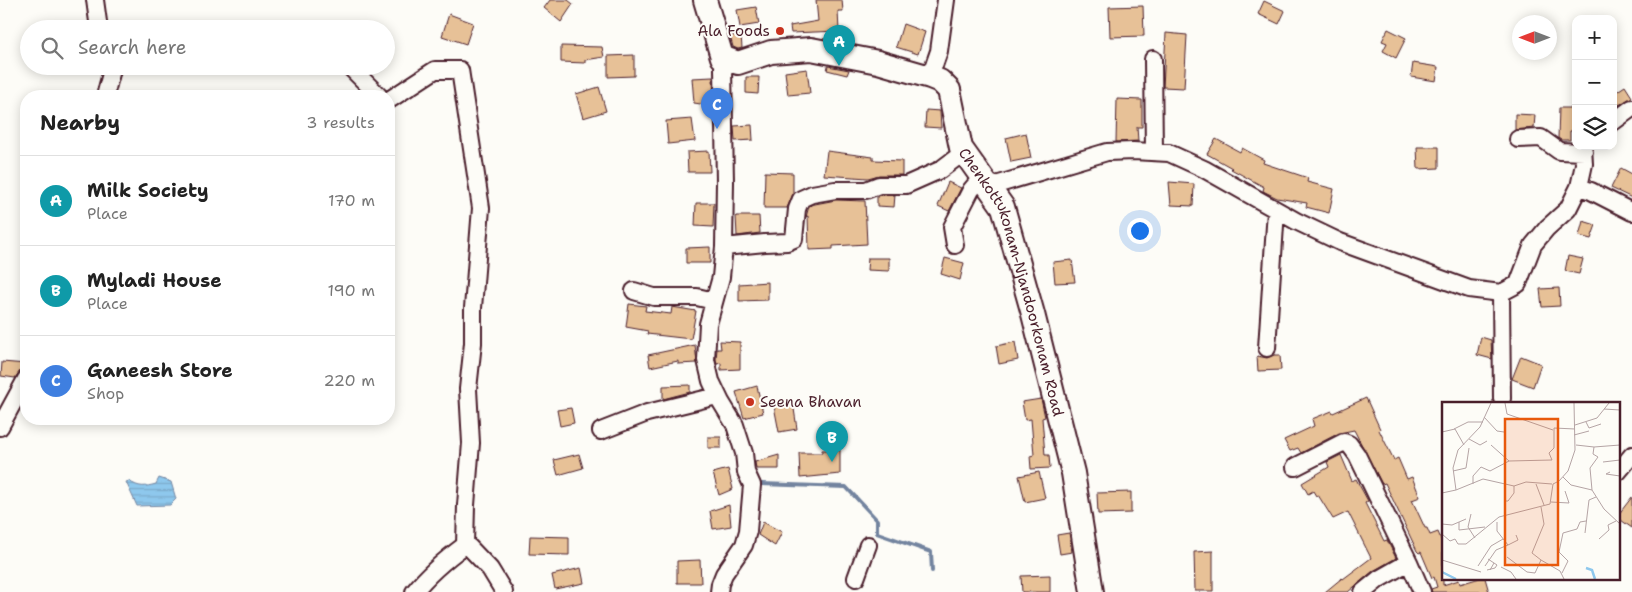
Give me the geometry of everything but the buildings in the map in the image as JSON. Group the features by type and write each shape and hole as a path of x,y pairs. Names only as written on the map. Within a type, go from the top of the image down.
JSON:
{"main road":[{"path":"704,0 722,57 727,59"},
{"name":"Chenkottukonam-Njandoorkonam Road","path":"727,59 738,63 772,52 811,49 878,62 930,77 940,81 949,90 961,148 1003,207 1073,473 1092,592"}],"street":[{"path":"95,0 98,20"},
{"path":"930,77 939,50 946,0"},
{"path":"719,592 724,574 744,545 748,531 752,485 746,472 744,453 735,425 711,382 706,360 708,324 720,277 724,247 725,182 722,68 727,59"},
{"path":"1153,59 1154,152"},
{"path":"395,96 436,70 460,70 481,208 473,308 473,343 468,389 471,443 465,546"},
{"path":"107,90 111,75"},
{"path":"358,75 373,90"},
{"path":"1617,119 1632,108"},
{"path":"1518,139 1541,138 1559,151 1572,150"},
{"path":"955,245 952,227 971,190 986,182 1107,152 1154,152 1170,154 1204,169 1276,210 1340,242 1469,289 1501,292 1518,284 1533,245 1547,228 1568,210 1579,187 1584,164 1584,150"},
{"path":"724,247 787,242 794,239 797,209 801,198 834,190 866,190 879,184 906,184 940,170 964,152"},
{"path":"1579,187 1632,212"},
{"path":"1267,348 1276,210"},
{"path":"634,291 654,297 697,297 714,301"},
{"path":"1501,292 1502,399"},
{"path":"0,427 20,390"},
{"path":"601,431 646,413 718,396"},
{"path":"1295,467 1336,445 1344,442 1349,444 1357,454 1422,592"},
{"path":"1620,470 1632,455"},
{"path":"856,578 868,545"},
{"path":"414,592 425,577 465,546"},
{"path":"465,546 469,547 490,569 504,592"},
{"path":"1363,592 1379,579 1409,562"}],"water":[{"path":"159,478 171,482 176,499 170,505 137,506 126,482 129,481 139,486 145,486 156,484"}],"waterway":[{"path":"761,484 846,487 877,520 877,533 931,552 932,571"}],"place":[{"name":"Ala Foods","path":"780,31"},
{"name":"Milk Society","path":"839,66"},
{"name":"Ganeesh Store","path":"717,129"},
{"name":"Seena Bhavan","path":"750,402"},
{"name":"Myladi House","path":"832,462"}]}
